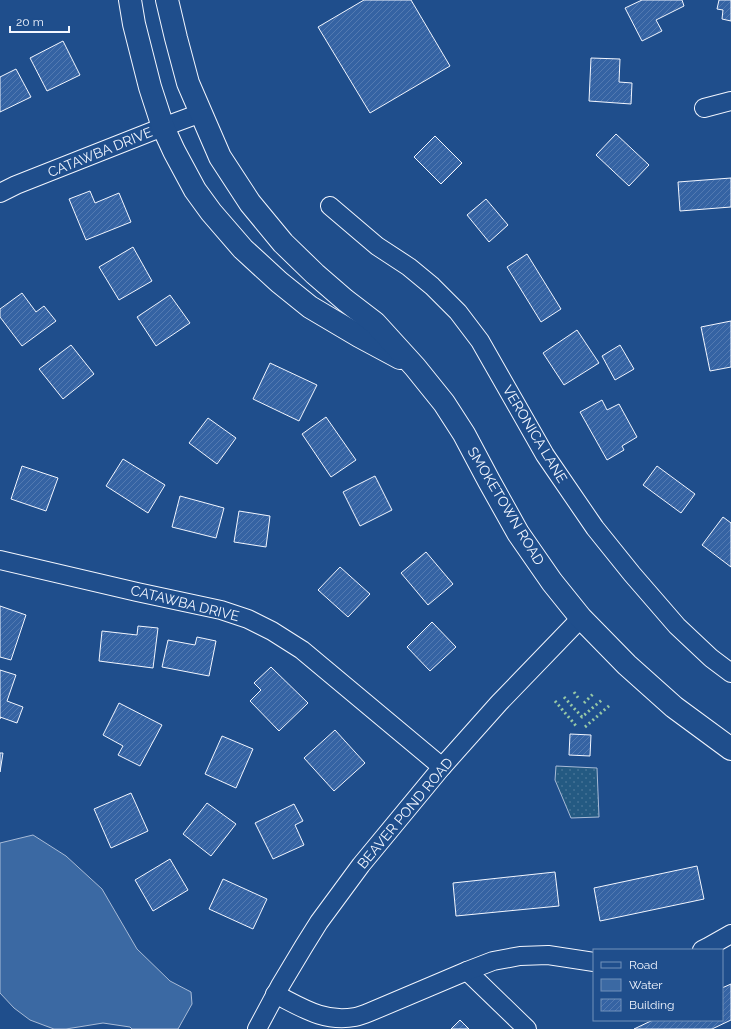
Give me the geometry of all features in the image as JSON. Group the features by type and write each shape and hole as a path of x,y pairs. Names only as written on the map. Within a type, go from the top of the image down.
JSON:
{"main road":[{"name":"SMOKETOWN ROAD","path":"130,0 134,24 150,87 163,127 195,190 210,212 243,249 279,282 310,307 415,367"},
{"name":"SMOKETOWN ROAD","path":"167,0 188,83 220,157 250,203 283,243 315,274 375,323 415,367 444,403 464,434 518,533 552,582 581,618 627,665 674,707 731,749"}],"street":[{"path":"704,108 731,101"},
{"name":"CATAWBA DRIVE","path":"0,193 16,185 201,113"},
{"name":"VERONICA LANE","path":"330,206 377,246 409,267 432,286 458,312 480,341 545,455 595,528 677,626 711,658 731,673"},
{"name":"CATAWBA DRIVE","path":"0,560 221,610 248,619 272,631 302,650 442,767"},
{"name":"BEAVER POND ROAD","path":"257,1029 275,994 319,922 361,865 442,767 499,703 581,618"},
{"path":"704,949 731,934"},
{"path":"275,994 313,1014 332,1018 348,1018 370,1012 493,961 520,956 548,955 593,962"},
{"path":"467,971 526,1029"}],"shaded area":[{"path":"556,766 597,768 599,817 571,818 555,780"}],"water":[{"path":"33,835 66,856 102,889 137,949 170,981 191,992 192,1004 178,1029 132,1029 130,1027 103,1023 66,1029 54,1029 30,1020 14,1008 0,993 0,843"}],"building":[{"path":"364,0 411,0 450,66 370,113 318,27"},
{"path":"642,0 682,0 684,6 656,20 662,31 642,41 625,8"},
{"path":"719,0 731,0 731,21 722,19 723,10 717,9"},
{"path":"63,41 80,75 47,91 30,58"},
{"path":"591,58 620,59 619,82 632,83 631,104 589,101"},
{"path":"16,69 31,97 0,112 0,77"},
{"path":"616,134 649,165 629,186 596,155"},
{"path":"435,136 462,163 441,184 414,157"},
{"path":"731,178 731,207 680,211 678,182"},
{"path":"90,191 95,203 119,193 131,222 86,240 69,199"},
{"path":"486,199 508,225 489,242 467,215"},
{"path":"133,247 152,281 119,300 99,267"},
{"path":"527,254 561,309 541,322 507,267"},
{"path":"22,293 36,312 44,306 56,321 22,346 0,317 0,309"},
{"path":"170,295 190,323 156,346 137,317"},
{"path":"731,321 731,367 710,371 701,327"},
{"path":"577,330 599,363 564,385 543,353"},
{"path":"71,345 94,374 63,399 39,369"},
{"path":"620,345 634,369 615,380 602,356"},
{"path":"270,363 317,385 299,421 253,399"},
{"path":"602,400 607,410 619,404 637,437 622,446 624,450 607,460 580,412"},
{"path":"326,417 356,460 331,477 302,434"},
{"path":"208,418 236,438 217,464 189,443"},
{"path":"123,459 165,485 148,513 106,486"},
{"path":"22,466 58,478 46,511 11,499"},
{"path":"657,466 695,494 681,513 643,485"},
{"path":"375,476 392,510 360,526 343,492"},
{"path":"180,496 224,508 216,538 172,527"},
{"path":"239,511 270,516 266,547 234,542"},
{"path":"723,517 731,523 731,567 702,545"},
{"path":"426,552 453,584 428,605 401,573"},
{"path":"340,567 370,594 348,617 318,590"},
{"path":"0,606 26,615 11,660 0,657"},
{"path":"432,622 456,647 430,671 407,647"},
{"path":"138,626 158,628 153,668 99,661 102,631 137,635"},
{"path":"197,637 216,641 209,676 162,667 168,640 195,645"},
{"path":"271,667 308,703 279,731 250,701 261,690 254,683"},
{"path":"0,670 16,675 7,701 23,707 17,723 0,717"},
{"path":"119,703 162,725 140,766 118,755 123,746 103,735"},
{"path":"335,730 365,763 334,791 304,758"},
{"path":"570,734 591,735 590,756 569,755"},
{"path":"222,736 253,749 236,788 205,774"},
{"path":"0,753 3,753 0,772"},
{"path":"131,793 148,831 111,848 94,809"},
{"path":"207,803 236,824 211,856 183,834"},
{"path":"294,804 303,821 295,825 304,845 273,859 255,823"},
{"path":"170,859 188,890 153,911 135,880"},
{"path":"697,866 704,899 600,921 594,888"},
{"path":"555,872 559,906 456,916 453,883"},
{"path":"223,879 267,899 253,929 209,909"},
{"path":"731,984 731,1020 712,1029 634,1029 651,1021 723,1021 723,988"},
{"path":"460,1020 469,1029 451,1029"}],"hedge":[{"path":"574,692 579,699"},
{"path":"584,703 593,694"},
{"path":"564,697 582,717 603,699"},
{"path":"555,701 577,727"},
{"path":"585,727 610,705"}]}
